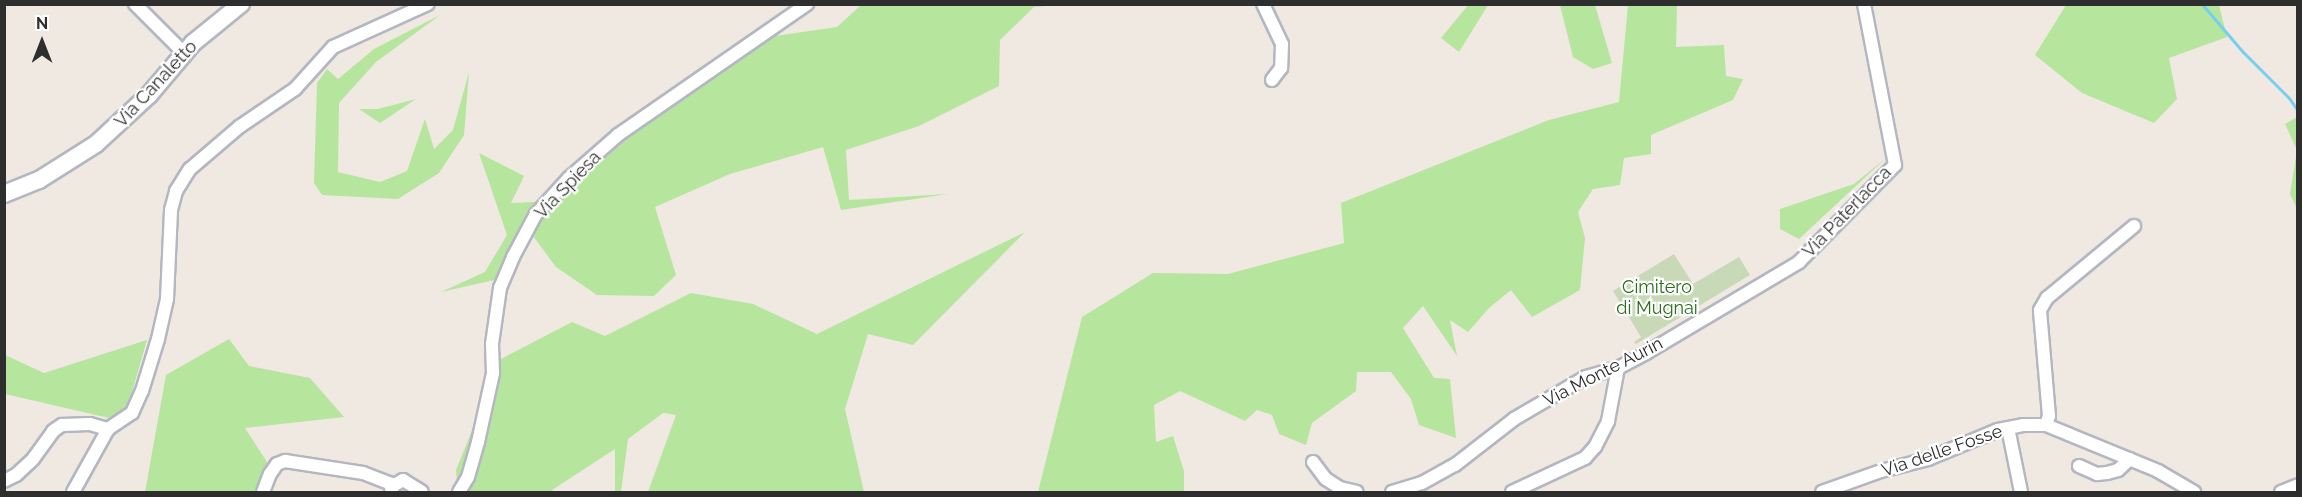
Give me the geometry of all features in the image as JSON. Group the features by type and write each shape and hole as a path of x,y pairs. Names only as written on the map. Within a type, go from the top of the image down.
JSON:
{"street":[{"path":"135,4 184,53"},
{"name":"Via Canaletto","path":"4,194 39,180 96,144 132,113 184,53 208,30 242,4"},
{"path":"73,492 108,429 132,413 158,339 167,299 171,210 176,191 190,169 239,127 295,89 333,48 428,4"},
{"name":"Via Spiesa","path":"459,492 468,477 493,373 492,344 501,288 513,257 536,214 569,178 618,135 807,4"},
{"path":"1263,4 1282,44 1281,68 1272,80"},
{"name":"Via Paterlacca","path":"1785,271 1799,262 1895,165 1864,4"},
{"path":"2046,425 2049,416 2040,310 2047,298 2134,226"},
{"name":"Via Monte Aurin","path":"1392,492 1422,483 1455,465 1514,419 1586,377 1618,368 1785,271"},
{"path":"1512,492 1585,458 1594,447 1608,421 1618,368"},
{"path":"4,482 16,476 33,459 53,431 62,425 90,424 108,429"},
{"name":"Via delle Fosse","path":"1822,492 1928,459 2008,428 2046,425 2158,471 2194,492"},
{"path":"2008,428 2021,492"},
{"path":"2079,466 2097,474 2107,473 2118,470 2130,459"},
{"path":"263,492 270,474 277,464 285,460 363,473 393,489 404,480 422,492"},
{"path":"1312,462 1326,479 1340,488 1357,492"},
{"path":"2281,492 2298,485"}],"green space":[{"path":"1469,4 1488,5 1459,52 1441,38"},
{"path":"861,5 1058,5 1034,7 1000,40 999,86 919,126 846,150 849,200 948,194 841,210 823,147 730,174 655,207 676,275 654,296 597,295 556,267 533,236 494,280 441,292 485,272 507,235 479,153 524,176 511,203 556,201 645,123 775,36 837,27"},
{"path":"1560,5 1595,5 1612,63 1593,69 1573,57"},
{"path":"1628,5 1677,5 1676,47 1724,45 1726,76 1743,79 1733,100 1651,135 1651,154 1624,158 1620,185 1593,189 1578,212 1585,238 1580,290 1532,317 1511,290 1489,308 1468,332 1450,320 1457,356 1423,306 1403,328 1434,378 1450,379 1456,438 1419,425 1411,399 1391,372 1357,372 1356,391 1312,423 1306,445 1279,434 1272,415 1257,410 1245,421 1180,391 1154,405 1156,442 1173,436 1184,471 1184,492 1038,492 1082,317 1153,273 1228,274 1344,243 1341,203 1549,120 1619,102"},
{"path":"2066,5 2219,5 2227,37 2169,58 2177,99 2154,123 2082,93 2035,55"},
{"path":"440,15 376,62 339,103 338,172 380,182 407,171 425,119 434,149 453,130 469,72 464,135 439,173 398,199 322,195 314,183 317,83 327,69 338,79 374,49"},
{"path":"416,99 380,123 359,109 378,109"},
{"path":"2297,117 2297,150 2285,124"},
{"path":"2297,150 2297,209 2290,194"},
{"path":"1886,158 1799,239 1780,229 1780,209 1854,184"},
{"path":"1025,232 913,345 868,334 845,409 864,492 648,492 676,415 663,413 628,439 621,492 615,492 615,449 552,490 553,492 458,492 456,470 501,359 572,322 605,336 691,293 753,304 817,334"},
{"name":"Cimitero di Mugnai","path":"1674,254 1693,284 1739,257 1750,275 1636,344 1634,342 1641,337 1613,291"},
{"path":"229,339 249,366 310,378 344,417 245,428 267,462 263,492 145,492 166,375"},
{"path":"147,340 128,406 109,418 5,394 5,355 44,373"}],"waterway":[{"path":"2202,4 2243,52 2289,98 2298,111"}]}
